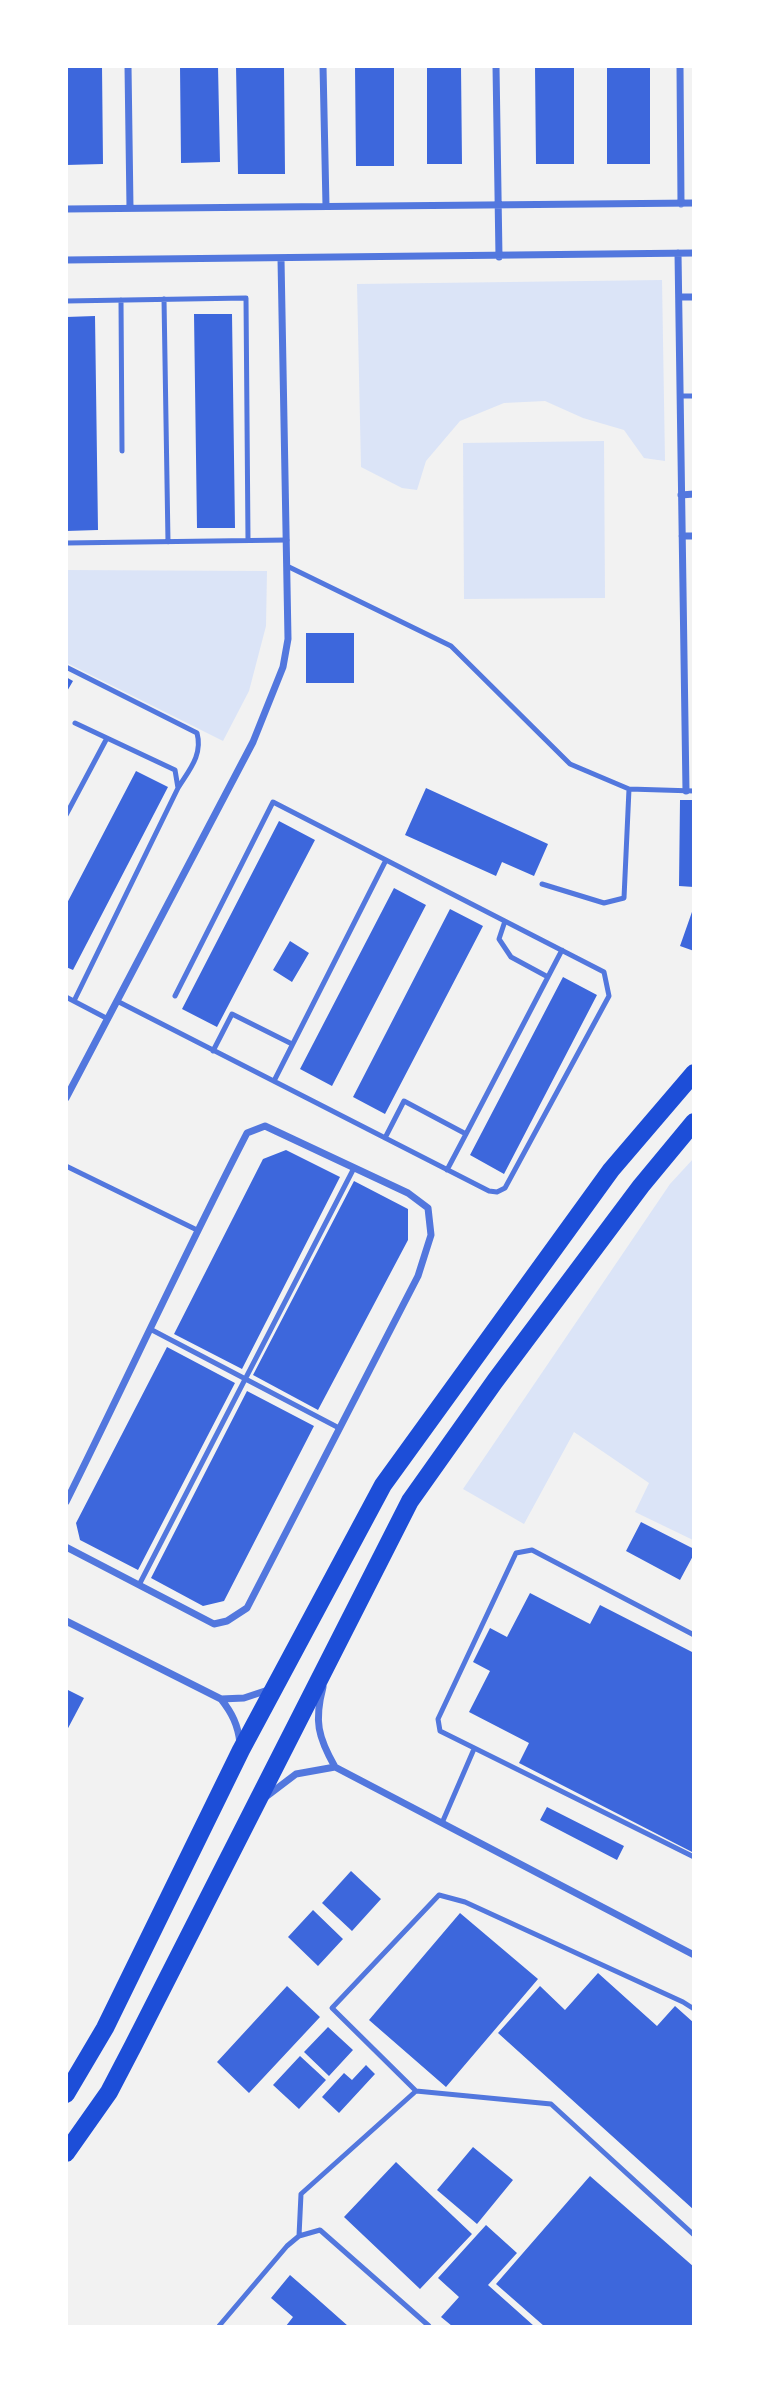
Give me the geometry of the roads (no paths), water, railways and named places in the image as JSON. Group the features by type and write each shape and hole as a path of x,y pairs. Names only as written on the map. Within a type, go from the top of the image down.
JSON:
{"main road":[{"path":"66,2094 105,2028 242,1750 383,1485 611,1170 694,1073"},
{"path":"66,2153 109,2092 410,1501 641,1186 694,1122"},
{"path":"383,1485 410,1501"},
{"path":"105,2028 133,2046"}],"street":[{"path":"128,66 130,208"},
{"path":"323,66 326,206"},
{"path":"496,66 499,257"},
{"path":"680,66 681,204"},
{"path":"66,209 694,203"},
{"path":"678,253 681,495 690,791"},
{"path":"66,260 694,253"},
{"path":"66,1098 246,755 283,667 288,639 281,259"},
{"path":"679,297 694,297"},
{"path":"681,495 694,494"},
{"path":"682,536 694,536"},
{"path":"66,1502 152,1330 197,1230 247,1133 265,1126 408,1193 428,1208 431,1235 418,1276 247,1608 226,1621 215,1624 66,1547"},
{"path":"66,1621 221,1699 232,1713 239,1729 242,1750"},
{"path":"329,1663 321,1691 317,1727 335,1767 694,1955"},
{"path":"221,1699 244,1698 275,1688"},
{"path":"257,1805 296,1774 335,1767"}],"lane":[{"path":"66,300 246,298 248,540"},
{"path":"164,299 167,542"},
{"path":"121,300 122,451"},
{"path":"680,396 694,396"},
{"path":"66,543 287,540"},
{"path":"287,566 451,646 570,764 629,789 690,791"},
{"path":"66,667 197,733 200,743 199,753 178,788 74,1001"},
{"path":"75,723 175,770 178,788"},
{"path":"66,815 107,738"},
{"path":"542,884 604,903 624,898 629,789"},
{"path":"117,1002 447,1170 489,1191 497,1192 505,1188 609,996 604,972 273,802 175,996"},
{"path":"274,1082 386,860"},
{"path":"505,921 499,939 511,957 548,977"},
{"path":"447,1170 562,950"},
{"path":"66,997 108,1019"},
{"path":"213,1051 232,1014 292,1044"},
{"path":"385,1138 404,1101 466,1134"},
{"path":"66,1166 197,1230"},
{"path":"139,1585 354,1168"},
{"path":"152,1330 339,1429"},
{"path":"694,1635 532,1550 516,1553 438,1719 440,1731 694,1857"},
{"path":"442,1823 474,1749"},
{"path":"694,2009 683,2001 465,1902 439,1895 332,2008 416,2091 551,2104 694,2235"},
{"path":"299,2236 302,2194 416,2091"},
{"path":"219,2326 287,2246 299,2236 320,2230 429,2326"}]}
